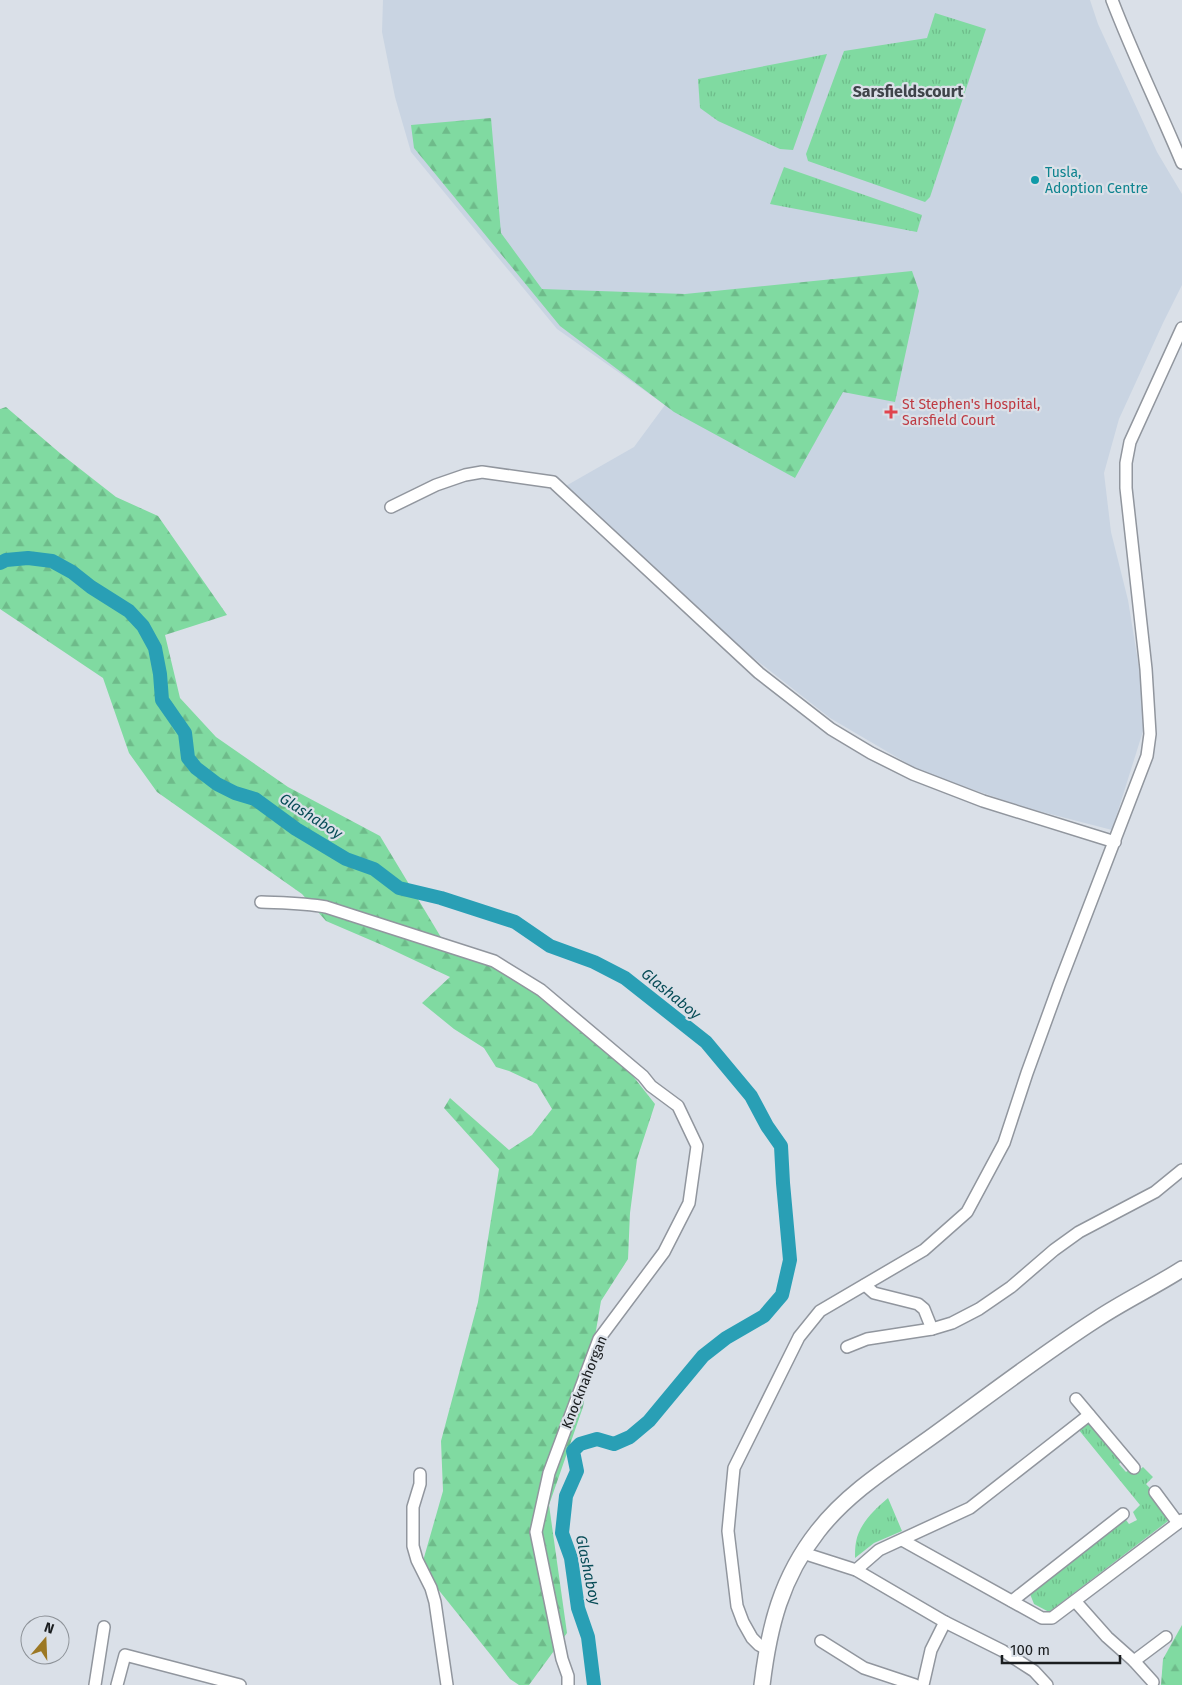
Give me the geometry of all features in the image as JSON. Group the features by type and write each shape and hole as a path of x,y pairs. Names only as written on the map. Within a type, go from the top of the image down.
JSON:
{"main road":[{"path":"762,1685 766,1649 784,1586 818,1531 843,1504 890,1466 1035,1361 1099,1318 1182,1269"}],"street":[{"path":"1112,0 1129,45 1164,118 1182,163"},
{"path":"766,1649 759,1646 752,1638 737,1606 728,1531 734,1468 800,1337 820,1311 924,1250 967,1212 1004,1143 1059,985 1147,756 1150,734 1146,669 1126,488 1126,463 1130,442 1182,328"},
{"path":"391,507 436,485 465,475 482,472 553,482 758,673 831,729 871,753 913,774 983,800 1115,842"},
{"name":"Knocknahorgan","path":"261,902 304,903 326,907 494,962 541,990 643,1076 651,1086 678,1106 697,1146 689,1203 664,1252 599,1339 549,1473 536,1532 562,1658 568,1676 568,1685"},
{"path":"847,1347 867,1339 932,1329 952,1323 978,1309 1011,1287 1054,1250 1079,1232 1154,1192 1182,1170"},
{"path":"864,1285 874,1292 918,1304 924,1309 932,1329"},
{"path":"1076,1398 1134,1468"},
{"path":"856,1570 879,1550 970,1508 1089,1415"},
{"path":"420,1474 420,1484 413,1507 412,1546 435,1602 447,1685"},
{"path":"902,1540 1042,1618 1052,1618 1180,1522 1155,1492"},
{"path":"1012,1601 1123,1514"},
{"path":"803,1553 856,1570 945,1622 1003,1651 1034,1671 1042,1683"},
{"path":"1075,1600 1107,1637 1134,1661 1153,1682"},
{"path":"923,1685 931,1650 945,1622"},
{"path":"95,1685 104,1627"},
{"path":"1134,1661 1166,1637"},
{"path":"821,1642 864,1668 915,1685"},
{"path":"117,1685 125,1655 199,1680 240,1685"}],"shaded area":[{"name":"St Stephen's Hospital, Sarsfield Court","path":"383,0 1090,0 1098,24 1157,152 1182,194 1182,285 1119,419 1104,473 1111,532 1128,600 1140,674 1144,728 1112,830 1027,808 922,772 830,718 732,641 564,487 634,447 665,405 557,329 411,152 395,97 382,32"}],"green space":[{"path":"935,13 986,29 930,197 925,202 808,161 806,154 844,51 927,38"},
{"path":"827,54 793,150 780,149 718,121 700,108 698,79"},
{"path":"491,118 501,233 542,289 685,294 912,271 919,291 895,402 843,392 795,478 674,412 560,326 414,148 411,125"},
{"path":"784,167 922,215 917,232 770,204"},
{"path":"6,407 61,454 116,497 158,516 227,615 165,635 180,698 216,737 288,787 380,836 442,939 510,965 621,1061 655,1104 637,1159 630,1213 628,1259 601,1301 583,1407 549,1505 567,1633 529,1685 519,1685 510,1679 421,1568 443,1491 441,1441 478,1302 499,1169 444,1108 450,1098 509,1150 532,1135 552,1109 537,1084 496,1067 484,1048 454,1029 422,1003 450,977 326,921 302,894 157,792 129,753 103,678 0,609 0,409"},
{"path":"1091,1419 1124,1459 1119,1464 1126,1472 1132,1468 1138,1471 1143,1467 1153,1477 1146,1484 1172,1511 1172,1518 1049,1612 1034,1604 1030,1594 1123,1519 1129,1524 1137,1520 1133,1512 1140,1505 1078,1429"},
{"path":"888,1498 902,1531 874,1543 855,1558 856,1542 860,1529 873,1512"},
{"path":"1182,1625 1182,1685 1161,1685 1163,1659"}],"waterway":[{"name":"Glashaboy","path":"0,563 6,560 28,558 52,561 72,572 91,587 129,611 143,626 155,648 162,700 185,733 188,758 196,768 217,784 235,793 255,799 296,829 346,859 374,869 399,888 441,898 515,922 550,946 594,962 625,978 706,1042 751,1096 767,1126 781,1146 790,1260 782,1295 764,1316 726,1338 703,1356 649,1421 630,1437 614,1444 597,1439 580,1444 573,1451 577,1471 566,1496 562,1533 571,1558 578,1608 588,1637 594,1685"}],"place":[{"name":"Tusla, Adoption Centre","path":"1035,180"},
{"name":"St Stephen's Hospital, Sarsfield Court","path":"891,412"}],"district":[{"name":"Sarsfieldscourt","path":"908,91"}]}
